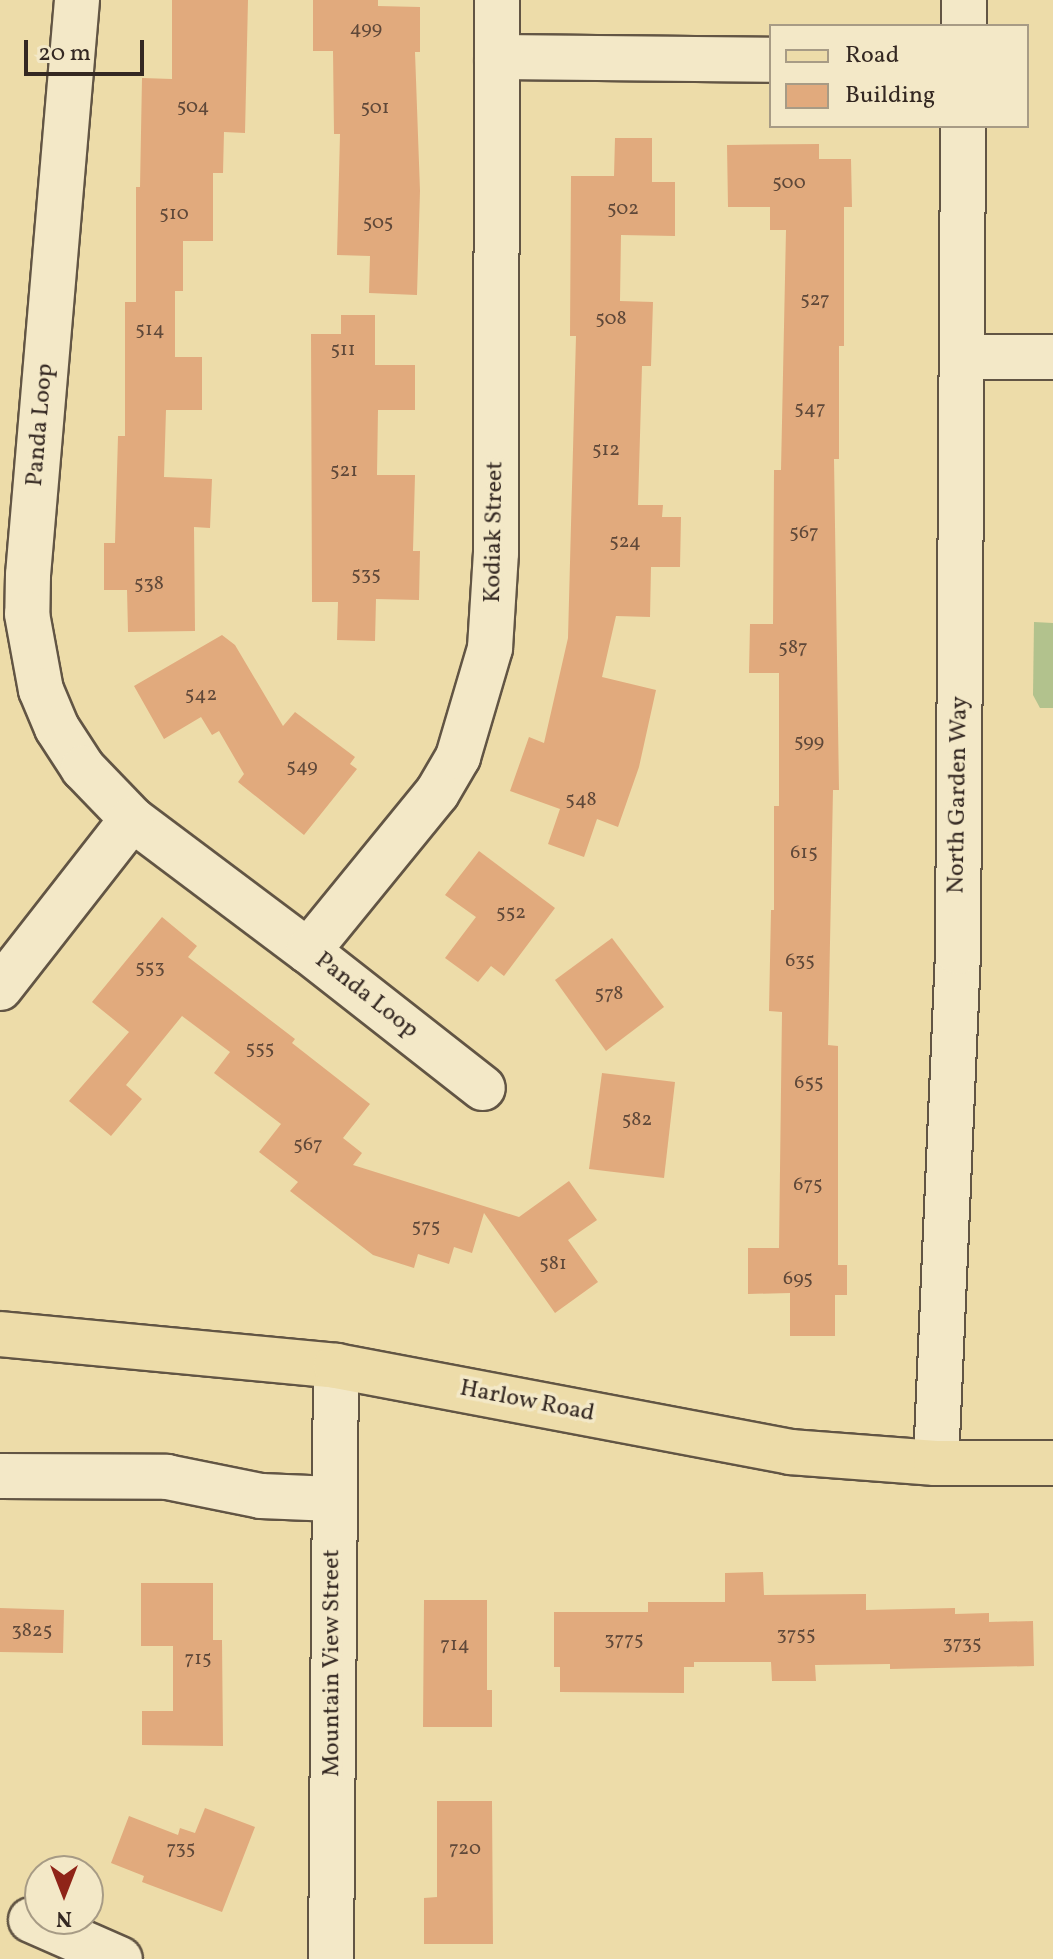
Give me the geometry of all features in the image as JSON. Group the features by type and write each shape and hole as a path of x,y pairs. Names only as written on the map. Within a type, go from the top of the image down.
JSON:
{"main road":[{"name":"Harlow Road","path":"0,1334 336,1366 790,1452 936,1463 1053,1463"}],"street":[{"name":"Panda Loop","path":"77,0 27,614 41,690 57,728 83,768 132,819 483,1088"},
{"name":"Kodiak Street","path":"308,951 437,793 458,757 490,648 496,553 497,0"},
{"path":"964,0 964,24"},
{"path":"497,57 769,60"},
{"name":"North Garden Way","path":"936,1463 958,952 963,128"},
{"path":"962,357 1053,357"},
{"path":"0,988 132,819"},
{"name":"Mountain View Street","path":"331,1959 336,1366"},
{"path":"0,1476 167,1477 261,1496 334,1499"},
{"path":"65,1935 120,1959"}],"green space":[{"path":"1034,622 1053,623 1053,708 1040,708 1033,695"}],"building":[{"path":"172,0 248,0 245,133 224,132 223,173 213,173 213,241 183,241 183,291 175,291 175,357 202,357 202,410 166,410 164,477 212,479 210,528 194,527 195,631 128,632 127,590 104,590 104,543 115,543 118,436 125,436 125,302 136,302 136,187 140,187 142,78 172,79"},
{"path":"313,0 378,0 378,6 420,7 420,52 415,52 420,191 417,295 369,293 370,256 337,255 340,134 334,134 333,51 313,51"},
{"path":"615,138 652,138 652,182 675,182 675,236 621,235 620,301 653,302 651,366 642,366 638,505 663,505 662,517 681,517 680,567 651,567 650,617 616,616 602,677 656,690 639,767 618,827 597,819 584,857 548,844 560,809 510,791 529,737 544,743 568,638 576,336 570,336 571,176 614,176"},
{"path":"819,144 819,159 851,159 852,207 844,207 844,346 839,346 839,459 834,459 839,790 833,790 828,1045 838,1046 838,1265 847,1265 847,1295 835,1295 835,1336 790,1336 790,1293 748,1294 748,1248 779,1248 782,1012 769,1011 771,910 774,910 774,806 779,806 779,673 749,673 750,624 773,624 774,470 781,470 786,230 770,230 770,207 728,207 727,145"},
{"path":"341,315 375,315 375,365 415,365 415,410 378,410 377,475 415,475 413,551 420,551 419,600 376,599 375,641 337,640 338,602 312,602 311,334 341,334"},
{"path":"222,635 235,645 283,726 295,712 355,757 350,764 357,769 304,835 238,782 244,774 219,731 212,735 201,717 164,739 134,686"},
{"path":"479,851 555,908 504,976 491,966 478,982 445,958 476,917 445,895"},
{"path":"162,917 197,946 188,957 295,1039 292,1043 370,1104 343,1138 362,1153 353,1165 519,1217 569,1181 597,1220 568,1240 598,1282 555,1313 484,1213 472,1253 454,1247 449,1264 418,1254 414,1268 373,1255 290,1191 298,1182 259,1152 281,1124 214,1073 230,1052 182,1016 126,1085 142,1099 111,1136 69,1101 129,1032 92,1002"},
{"path":"612,938 664,1007 606,1051 555,980"},
{"path":"602,1073 675,1082 664,1178 589,1169"},
{"path":"763,1572 764,1595 866,1594 866,1610 955,1608 955,1614 989,1613 989,1622 1033,1621 1034,1666 890,1669 890,1664 815,1665 816,1681 772,1681 771,1662 694,1662 694,1667 684,1667 684,1693 560,1692 560,1667 554,1667 554,1612 648,1612 648,1602 725,1602 725,1573"},
{"path":"141,1583 213,1583 213,1640 222,1640 223,1746 142,1745 142,1711 173,1711 173,1646 141,1646"},
{"path":"424,1600 487,1600 487,1690 492,1690 492,1727 423,1727"},
{"path":"0,1608 64,1610 63,1653 0,1652"},
{"path":"437,1801 492,1801 493,1944 424,1944 424,1898 437,1897"},
{"path":"205,1808 255,1827 222,1912 142,1882 144,1876 111,1863 129,1816 178,1835 180,1828 195,1833"}]}
